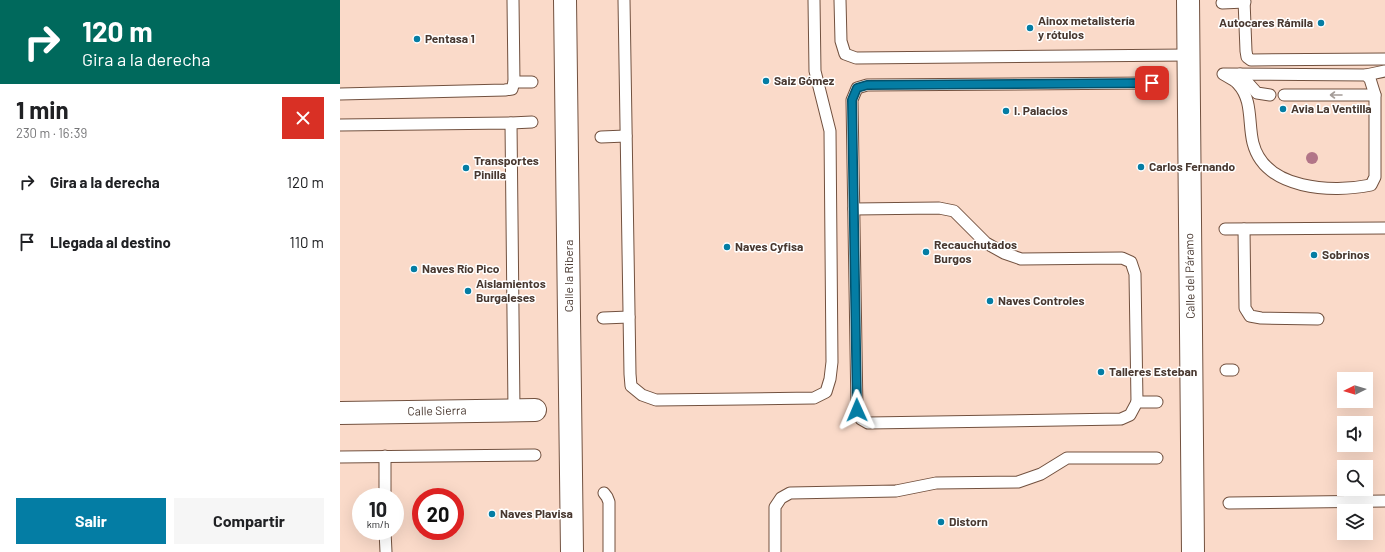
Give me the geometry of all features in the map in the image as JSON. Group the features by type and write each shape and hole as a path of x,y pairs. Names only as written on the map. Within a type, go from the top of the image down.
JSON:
{"street":[{"name":"Calle la Ribera","path":"565,0 572,552"},
{"name":"Calle del Páramo","path":"1188,0 1193,552"},
{"name":"Calle Sierra","path":"340,413 525,410"}],"lane":[{"path":"340,94 512,89 514,82 513,0"},
{"path":"624,0 630,374 632,386 642,395 656,400 814,398 826,392 830,379 832,362 830,131 815,71 814,0"},
{"path":"840,0 841,41 845,54 856,58 1188,55"},
{"path":"1222,3 1244,1 1246,51 1247,57 1251,60 1385,59"},
{"path":"1366,74 1370,79 1375,95 1375,176 1371,185 1358,188 1334,188 1308,186 1280,178 1262,162 1253,143 1247,98 1238,84 1223,74 1366,74 1385,71"},
{"path":"1240,74 1257,93 1270,95"},
{"path":"514,82 532,82"},
{"path":"854,210 939,208 954,211 986,243 1004,253 1021,259 1122,258 1131,262 1135,274 1137,402 1130,415 1121,419 868,423 861,419 857,410 852,100 857,88 867,85 1152,83"},
{"path":"1284,95 1375,95"},
{"path":"340,125 532,122"},
{"path":"511,123 525,410"},
{"path":"601,137 626,136"},
{"path":"1225,229 1385,228"},
{"path":"1244,229 1244,308 1250,316 1261,318 1318,318"},
{"path":"603,318 629,317"},
{"path":"1137,402 1157,402"},
{"path":"340,456 535,456"},
{"path":"384,456 385,488"},
{"path":"775,552 775,507 781,498 790,493 896,491 936,482 1018,482 1041,474 1067,458 1157,458"},
{"path":"604,493 609,502 609,552"},
{"path":"1229,503 1385,501"},
{"path":"385,540 386,552"}],"place":[{"name":"Autocares Rámila","path":"1321,23"},
{"name":"Ainox metalistería y rótulos","path":"1030,28"},
{"name":"Pentasa 1","path":"417,39"},
{"name":"Saiz Gómez","path":"766,81"},
{"name":"Avia La Ventilla","path":"1283,109"},
{"name":"I. Palacios","path":"1006,111"},
{"name":"Carlos Fernando","path":"1141,167"},
{"name":"Transportes Pinilla","path":"466,168"},
{"name":"Naves Cyfisa","path":"727,247"},
{"name":"Recauchutados Burgos","path":"926,252"},
{"name":"Sobrinos","path":"1314,255"},
{"name":"Naves Río Pico","path":"414,269"},
{"name":"Aislamientos Burgaleses","path":"468,291"},
{"name":"Naves Controles","path":"990,301"},
{"name":"Talleres Esteban","path":"1101,372"},
{"name":"Naves Plavisa","path":"492,514"},
{"name":"Distorn","path":"941,522"}],"route":[{"path":"857,410 852,100 857,88 867,85 1152,83"}]}
